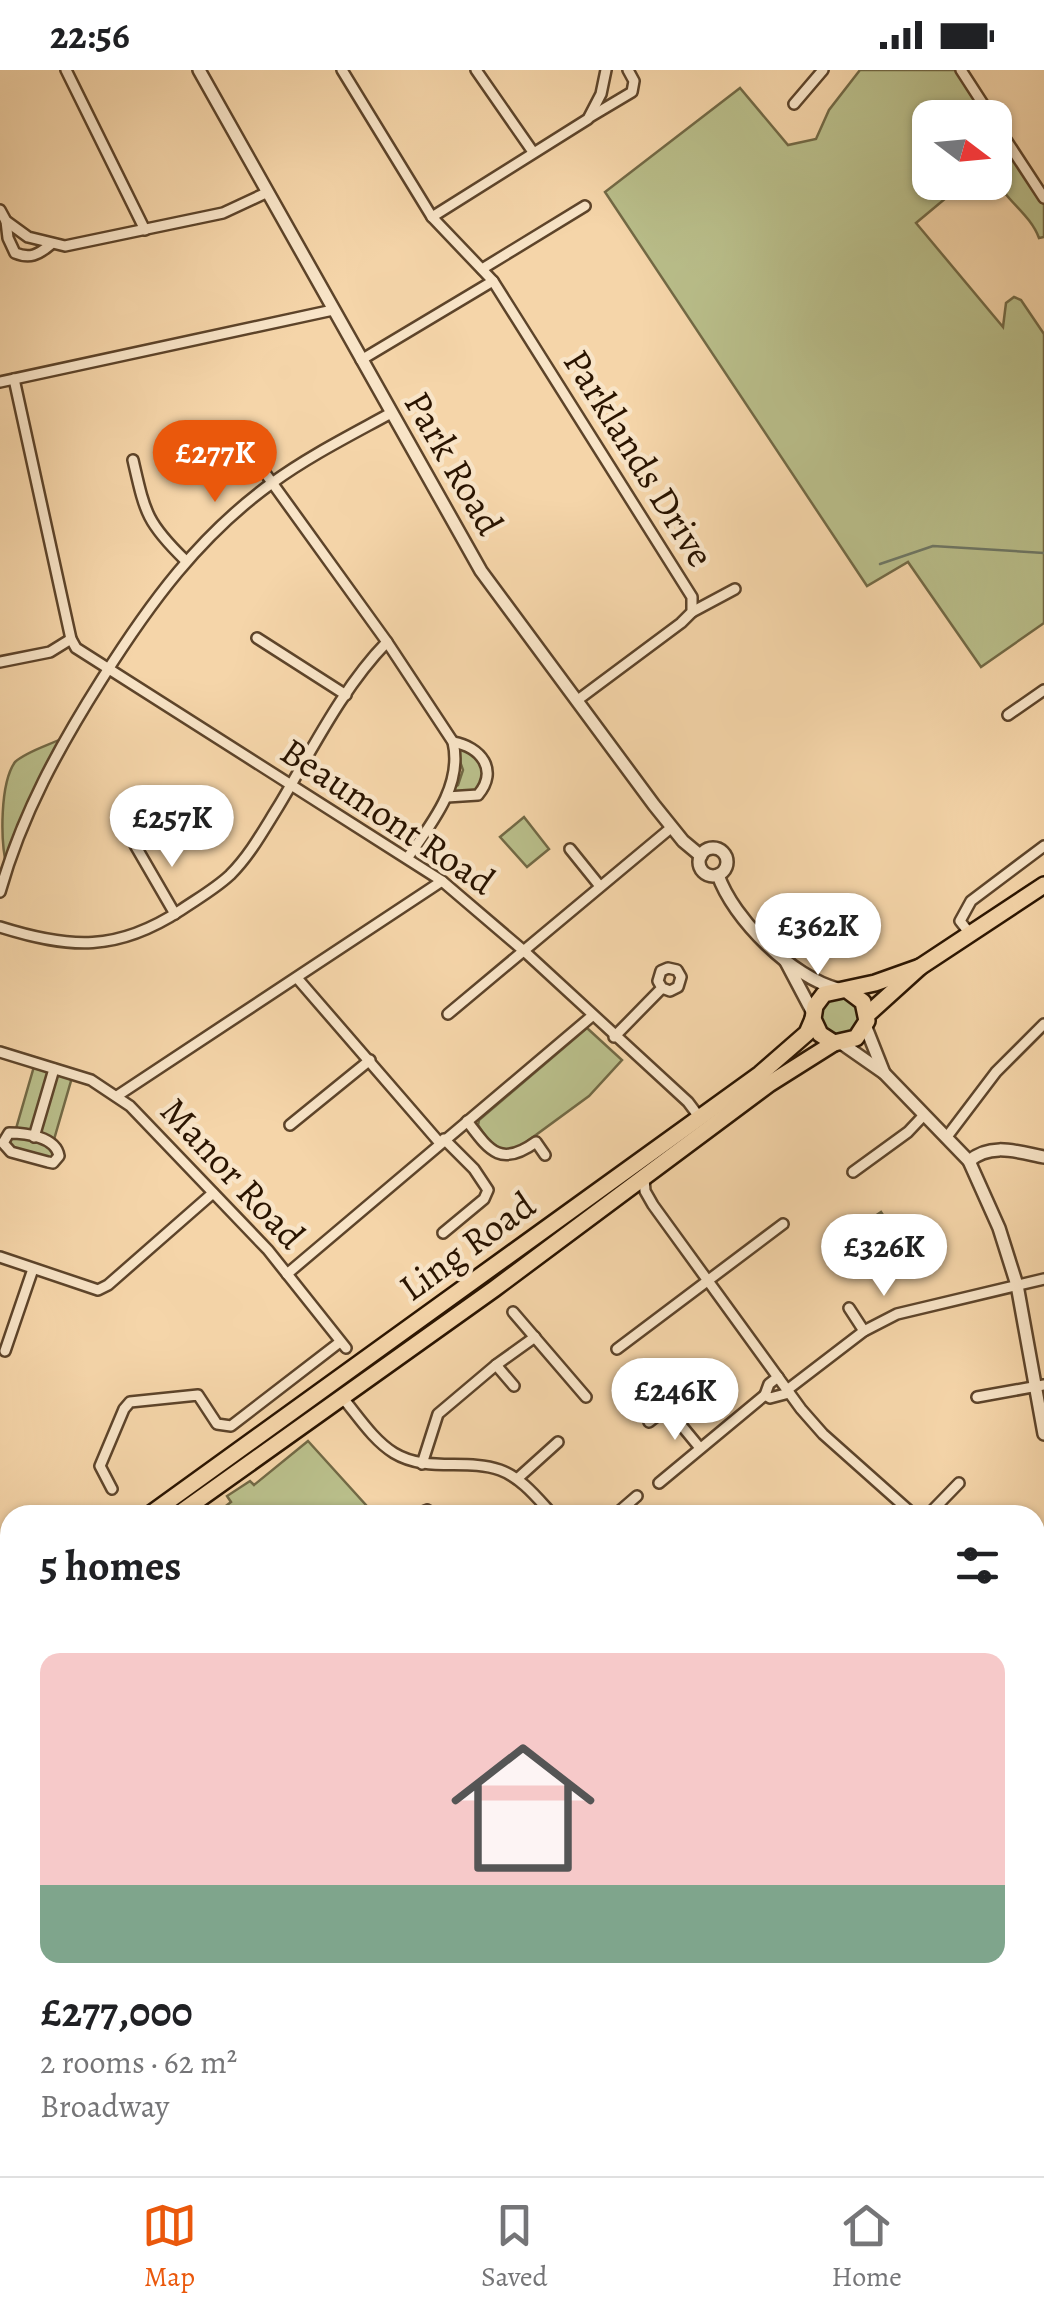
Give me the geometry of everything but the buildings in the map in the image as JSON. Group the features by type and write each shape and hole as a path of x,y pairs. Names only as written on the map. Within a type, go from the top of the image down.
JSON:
{"main road":[{"path":"920,968 818,999 813,1016 820,1034 838,1043 856,1038 866,1020 920,968 1044,885"},
{"path":"842,989 859,997 866,1020"},
{"name":"Ling Road","path":"163,1505 700,1118 795,1044 807,1033 813,1016"},
{"name":"Ling Road","path":"192,1505 770,1084 838,1043"},
{"path":"644,1178 650,1154"}],"street":[{"path":"66,70 144,230"},
{"name":"Park Road","path":"200,70 481,571 672,827 701,856 701,869 708,875 718,875 726,867 724,854 712,848 701,856"},
{"name":"Parklands Drive","path":"342,70 432,217 493,281 692,597 692,612 579,699"},
{"path":"476,70 532,152"},
{"path":"588,119 601,94 606,70"},
{"path":"432,217 632,92 634,81 628,70"},
{"path":"801,102 823,70"},
{"path":"961,70 980,100"},
{"path":"1012,149 1044,198"},
{"path":"6,221 28,237 50,245 83,244 224,213 268,192"},
{"path":"482,269 584,206"},
{"path":"0,210 15,254 26,258 50,245"},
{"path":"361,360 493,281"},
{"path":"0,382 333,310"},
{"path":"0,662 50,652 71,640 14,379"},
{"path":"0,892 36,791 108,669 185,560 272,483 391,413"},
{"path":"242,440 453,742 456,770 446,797 408,857"},
{"path":"134,460 145,513 154,529 185,560"},
{"path":"692,612 735,589"},
{"path":"256,638 346,695"},
{"name":"Beaumont Road","path":"71,640 84,655 442,881 524,951 688,1102 700,1118"},
{"path":"0,927 47,942 94,944 134,935 176,914 218,885 242,861 346,695 386,642"},
{"path":"1008,714 1044,690"},
{"path":"446,797 478,795 486,780 486,760 482,754 453,742"},
{"path":"448,1014 672,827"},
{"path":"135,845 176,914"},
{"path":"971,935 960,921 970,901 1044,846"},
{"path":"570,849 600,885"},
{"name":"Park Road","path":"718,875 732,904 785,960 820,984 842,989"},
{"path":"117,1096 442,881"},
{"name":"Park Road","path":"785,960 813,1016"},
{"path":"297,978 442,1140 474,1169 488,1190 484,1199 443,1232"},
{"path":"614,1036 662,988"},
{"path":"287,1274 592,1016"},
{"path":"866,1020 884,1073"},
{"path":"946,1138 982,1088 1044,1024"},
{"path":"838,1043 884,1073 969,1161 998,1228 1016,1286 1039,1385 1044,1434"},
{"name":"Manor Road","path":"0,1052 91,1080 117,1096 287,1274 343,1345 230,1426 217,1424 199,1392 126,1405 100,1466 112,1489"},
{"path":"290,1124 370,1060"},
{"path":"34,1137 54,1068"},
{"path":"853,1172 908,1132 924,1115"},
{"path":"466,1120 498,1154 516,1154 545,1134"},
{"path":"9,1133 34,1137 56,1146 57,1160 48,1162 11,1152 3,1143 9,1133"},
{"path":"536,1142 546,1155"},
{"path":"969,1161 994,1149 1044,1157"},
{"path":"644,1178 645,1191 653,1205 788,1391 823,1434 903,1505"},
{"path":"0,1258 98,1290 213,1193"},
{"path":"448,1213 456,1222"},
{"path":"617,1349 783,1224"},
{"path":"5,1350 34,1269"},
{"path":"765,1396 770,1398 788,1391 864,1332 908,1310 1044,1278"},
{"path":"848,1308 864,1332"},
{"path":"513,1312 586,1396"},
{"path":"422,1464 438,1414 496,1364 535,1337"},
{"path":"496,1364 514,1386"},
{"path":"659,1482 765,1396 769,1384 778,1377"},
{"path":"977,1397 1039,1385"},
{"path":"663,1390 656,1396 700,1448"},
{"path":"342,1397 380,1443 396,1454 422,1464 484,1467 518,1479 542,1505"},
{"path":"649,1422 666,1408"},
{"path":"518,1479 562,1440"},
{"path":"938,1505 959,1483"},
{"path":"628,1505 637,1496"}],"green space":[{"path":"860,70 958,70 978,100 912,100 912,200 944,200 916,223 1003,327 1006,303 1014,297 1021,300 1044,334 1044,623 981,667 908,562 867,586 605,192 740,88 788,145 816,139 829,110"},
{"path":"1012,151 1044,199 1044,237 1039,238 1011,200"},
{"path":"65,737 7,868 3,813 10,771 20,758"},
{"path":"453,742 486,760 482,791 456,799 450,789 458,785 463,770"},
{"path":"524,817 549,849 527,867 500,837"},
{"path":"840,997 854,1002 859,1016 854,1030 840,1035 826,1030 821,1016 826,1002"},
{"path":"587,1028 622,1060 589,1096 518,1148 494,1145 478,1125 479,1120"},
{"path":"35,1063 73,1074 53,1143 57,1160 11,1152 4,1137 15,1132"},
{"path":"881,1212 895,1234 895,1247 853,1275 832,1245"},
{"path":"308,1441 366,1505 227,1505 231,1502 227,1496 250,1481 254,1485"}],"waterway":[{"path":"880,564 933,546 1044,553"}]}
